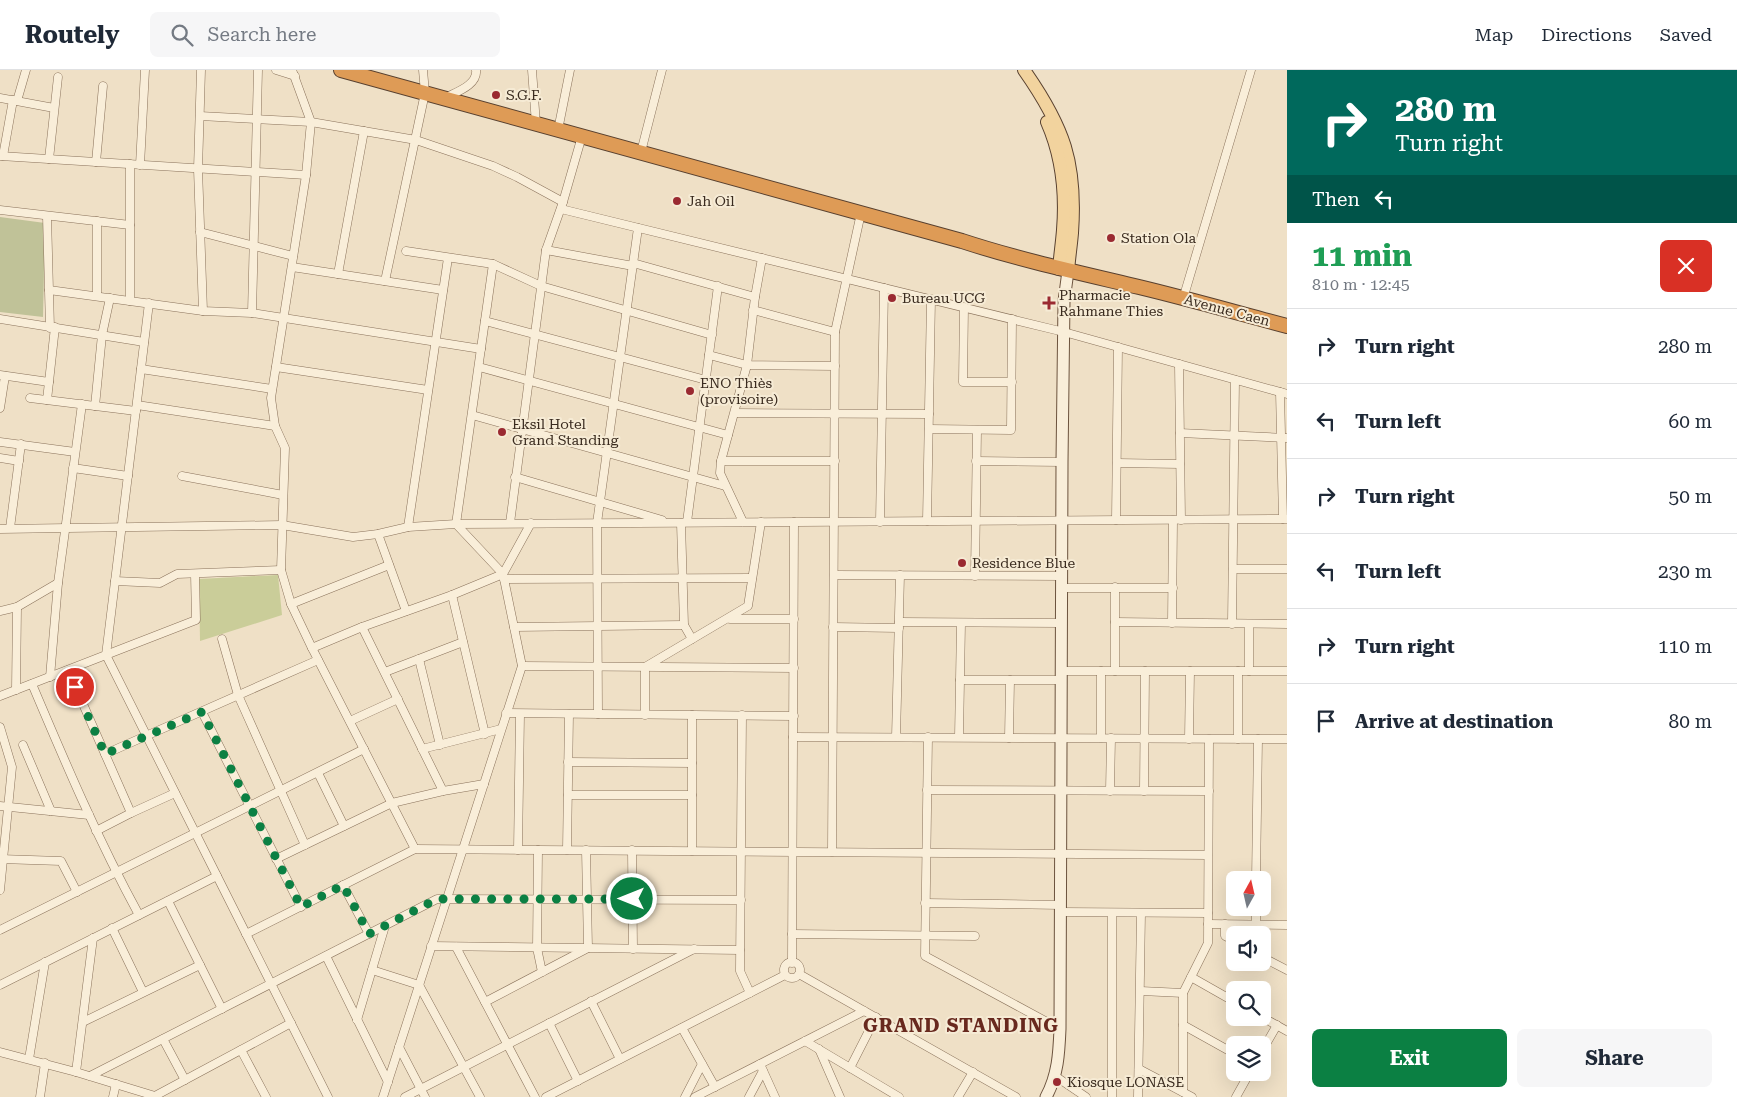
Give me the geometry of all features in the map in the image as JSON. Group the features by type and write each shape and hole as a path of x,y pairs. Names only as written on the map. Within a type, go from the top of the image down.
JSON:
{"highway":[{"name":"Avenue Caen","path":"341,70 364,73 425,93 962,241 1009,249 1064,267 1287,326"}],"main road":[{"path":"1021,72 1047,104 1062,134 1068,155 1072,179 1073,206 1064,267"}],"street":[{"path":"26,70 15,101 2,156 306,175"},
{"path":"140,165 146,70"},
{"path":"202,70 198,168 202,311"},
{"path":"252,313 258,70"},
{"path":"276,70 294,73 311,122 306,175 271,398 275,426 284,448 280,570 291,604 312,648 415,849"},
{"path":"385,281 425,93 423,70"},
{"path":"445,98 474,82 477,75 476,70"},
{"path":"532,70 536,124"},
{"path":"558,130 570,70"},
{"path":"640,152 662,70"},
{"path":"1183,299 1251,70"},
{"path":"49,159 58,77"},
{"path":"96,162 103,86"},
{"path":"0,98 54,108"},
{"path":"0,529 282,526 353,537 378,534 408,527 456,524 1285,519 1284,393 1064,332 638,228 562,206 517,177 493,166 416,140 311,122 200,116"},
{"path":"338,274 364,131"},
{"path":"510,524 546,250 562,206 582,136"},
{"path":"130,164 130,301"},
{"path":"0,210 130,225"},
{"path":"832,852 836,332 861,213"},
{"path":"47,400 53,327 49,290 48,216"},
{"path":"97,221 97,296"},
{"path":"598,714 597,523 638,228"},
{"path":"200,232 293,256"},
{"path":"546,250 633,264 755,297"},
{"path":"406,251 493,264 541,286 712,335"},
{"path":"408,527 448,258"},
{"path":"743,522 720,473 721,461 746,365 762,258"},
{"path":"456,524 493,264"},
{"path":"292,267 443,290"},
{"path":"1046,1097 1055,1076 1059,1056 1060,1029 1061,520 1064,267"},
{"path":"692,639 684,626 682,579 684,522 693,477 718,286"},
{"path":"880,522 884,288"},
{"path":"49,290 202,311 252,313 481,349"},
{"path":"95,406 102,335 110,298"},
{"path":"927,521 931,299"},
{"path":"149,303 106,655 328,1097"},
{"path":"964,307 963,382 1012,382"},
{"path":"753,310 836,332"},
{"path":"0,319 144,342"},
{"path":"929,429 1011,430 1012,319"},
{"path":"485,321 706,380"},
{"path":"1116,520 1118,347"},
{"path":"709,355 746,365 835,366"},
{"path":"1172,623 1180,464 1179,364"},
{"path":"276,367 428,390"},
{"path":"479,367 728,435"},
{"path":"141,369 272,389"},
{"path":"0,408 3,375 49,382"},
{"path":"1232,624 1235,380"},
{"path":"30,398 95,406 136,408 275,426"},
{"path":"50,677 58,583 82,404"},
{"path":"735,413 929,414"},
{"path":"472,415 725,486"},
{"path":"975,576 977,430"},
{"path":"1180,433 1284,438"},
{"path":"0,442 75,452"},
{"path":"10,528 21,444"},
{"path":"0,458 19,461"},
{"path":"721,461 835,461"},
{"path":"976,462 1062,462"},
{"path":"1117,463 1180,464"},
{"path":"73,468 128,476"},
{"path":"182,476 283,495"},
{"path":"515,476 600,500 671,523"},
{"path":"646,667 748,606 761,522"},
{"path":"792,963 794,522"},
{"path":"504,576 531,523"},
{"path":"383,1097 522,666 504,576 456,524"},
{"path":"378,534 406,611"},
{"path":"291,604 389,565"},
{"path":"1233,568 1287,569"},
{"path":"115,581 160,583 176,574 280,570"},
{"path":"0,696 196,620 194,574"},
{"path":"834,575 975,576 1115,587 1173,588"},
{"path":"312,648 362,627 504,576 597,579 752,578"},
{"path":"896,737 900,576"},
{"path":"0,611 17,607 58,583"},
{"path":"1115,587 1115,671"},
{"path":"452,595 485,734"},
{"path":"16,690 17,607"},
{"path":"725,619 794,619"},
{"path":"1115,622 1287,624"},
{"path":"833,627 961,623 1061,623"},
{"path":"959,738 961,623"},
{"path":"1249,624 1249,671"},
{"path":"514,627 684,626"},
{"path":"362,627 443,791"},
{"path":"222,639 238,696 305,845"},
{"path":"384,672 463,642"},
{"path":"419,659 440,745"},
{"path":"105,754 318,660"},
{"path":"522,666 794,668"},
{"path":"645,715 646,667"},
{"path":"68,670 131,813"},
{"path":"1101,671 1101,738"},
{"path":"960,680 1010,680 1101,671 1287,671"},
{"path":"1144,791 1145,671"},
{"path":"1189,739 1190,671"},
{"path":"1238,671 1238,739"},
{"path":"1009,738 1010,680"},
{"path":"32,684 96,831 139,915"},
{"path":"350,721 398,699"},
{"path":"202,712 301,907"},
{"path":"506,713 794,716"},
{"path":"518,850 520,714"},
{"path":"567,850 569,714"},
{"path":"692,715 692,851"},
{"path":"742,715 740,971 750,993"},
{"path":"0,727 12,766 4,806 0,890"},
{"path":"422,749 501,729"},
{"path":"793,737 1287,740"},
{"path":"928,737 924,956 1060,1029"},
{"path":"1110,791 1111,738"},
{"path":"1184,1092 1183,993 1208,943 1209,739"},
{"path":"1256,871 1258,739"},
{"path":"23,745 50,811"},
{"path":"0,930 364,750"},
{"path":"568,762 692,763"},
{"path":"318,773 344,826"},
{"path":"276,859 392,804 443,791 484,784"},
{"path":"927,790 1209,791"},
{"path":"96,831 175,793"},
{"path":"568,795 692,795"},
{"path":"4,806 89,815"},
{"path":"246,934 415,849 1208,854"},
{"path":"538,850 537,948 542,972"},
{"path":"586,850 588,948"},
{"path":"632,850 633,949"},
{"path":"1,859 61,861 77,892"},
{"path":"0,984 217,876"},
{"path":"343,885 369,934"},
{"path":"90,1076 437,899 741,900"},
{"path":"168,901 222,1009"},
{"path":"926,903 1112,913 1208,913"},
{"path":"1112,913 1112,1097"},
{"path":"1138,1097 1141,913"},
{"path":"1256,916 1256,925"},
{"path":"1208,924 1287,925"},
{"path":"1225,924 1226,936"},
{"path":"357,1020 385,926"},
{"path":"112,928 143,992"},
{"path":"792,934 975,936"},
{"path":"76,1072 94,938"},
{"path":"431,946 456,948 740,950"},
{"path":"456,948 534,1097"},
{"path":"485,1002 588,948"},
{"path":"405,1097 694,949"},
{"path":"326,956 388,1082"},
{"path":"29,1059 45,962"},
{"path":"1271,962 1287,970"},
{"path":"792,963 799,966 799,974"},
{"path":"785,975 785,967 792,963"},
{"path":"83,1022 200,965"},
{"path":"372,970 419,985 480,1097"},
{"path":"785,975 792,978 799,974"},
{"path":"799,974 973,1072 1001,1093 1016,1097"},
{"path":"546,1097 562,1094 578,1081 785,975"},
{"path":"1191,977 1226,997"},
{"path":"1141,991 1183,993"},
{"path":"592,1002 620,1059"},
{"path":"695,1097 762,1067 804,1041 864,1011"},
{"path":"850,1068 876,1017"},
{"path":"1271,1022 1287,1031"},
{"path":"549,1023 578,1081"},
{"path":"0,1052 90,1076 155,1097 291,1024"},
{"path":"1183,1025 1226,1049"},
{"path":"1271,1036 1277,1025"},
{"path":"682,1028 715,1087"},
{"path":"163,1039 185,1080"},
{"path":"804,1041 850,1068 888,1094 899,1097"},
{"path":"399,1048 425,1097"},
{"path":"819,1049 840,1097"},
{"path":"241,1050 266,1097"},
{"path":"40,1097 45,1063"},
{"path":"685,1097 702,1064"},
{"path":"749,1097 762,1067"},
{"path":"762,1067 775,1097"},
{"path":"1139,1069 1192,1097"},
{"path":"958,1097 973,1072"},
{"path":"1055,1076 1086,1097"},
{"path":"1236,1097 1245,1081"},
{"path":"113,1097 116,1084"}],"green space":[{"path":"0,217 45,223 43,317 0,312"},
{"path":"278,575 282,615 200,641 199,579"}],"place":[{"name":"S.G.F.","path":"496,95"},
{"name":"Jah Oil","path":"677,201"},
{"name":"Station Ola","path":"1111,238"},
{"name":"Bureau UCG","path":"892,298"},
{"name":"Pharmacie Rahmane Thies","path":"1049,303"},
{"name":"ENO Thiès (provisoire)","path":"690,391"},
{"name":"Eksil Hotel Grand Standing","path":"502,432"},
{"name":"Residence Blue","path":"962,563"},
{"name":"Kiosque LONASE","path":"1057,1082"}],"district":[{"name":"GRAND STANDING","path":"961,1025"}],"route":[{"path":"75,687 105,754 202,712 301,907 343,885 369,934 437,899 632,899"}]}
